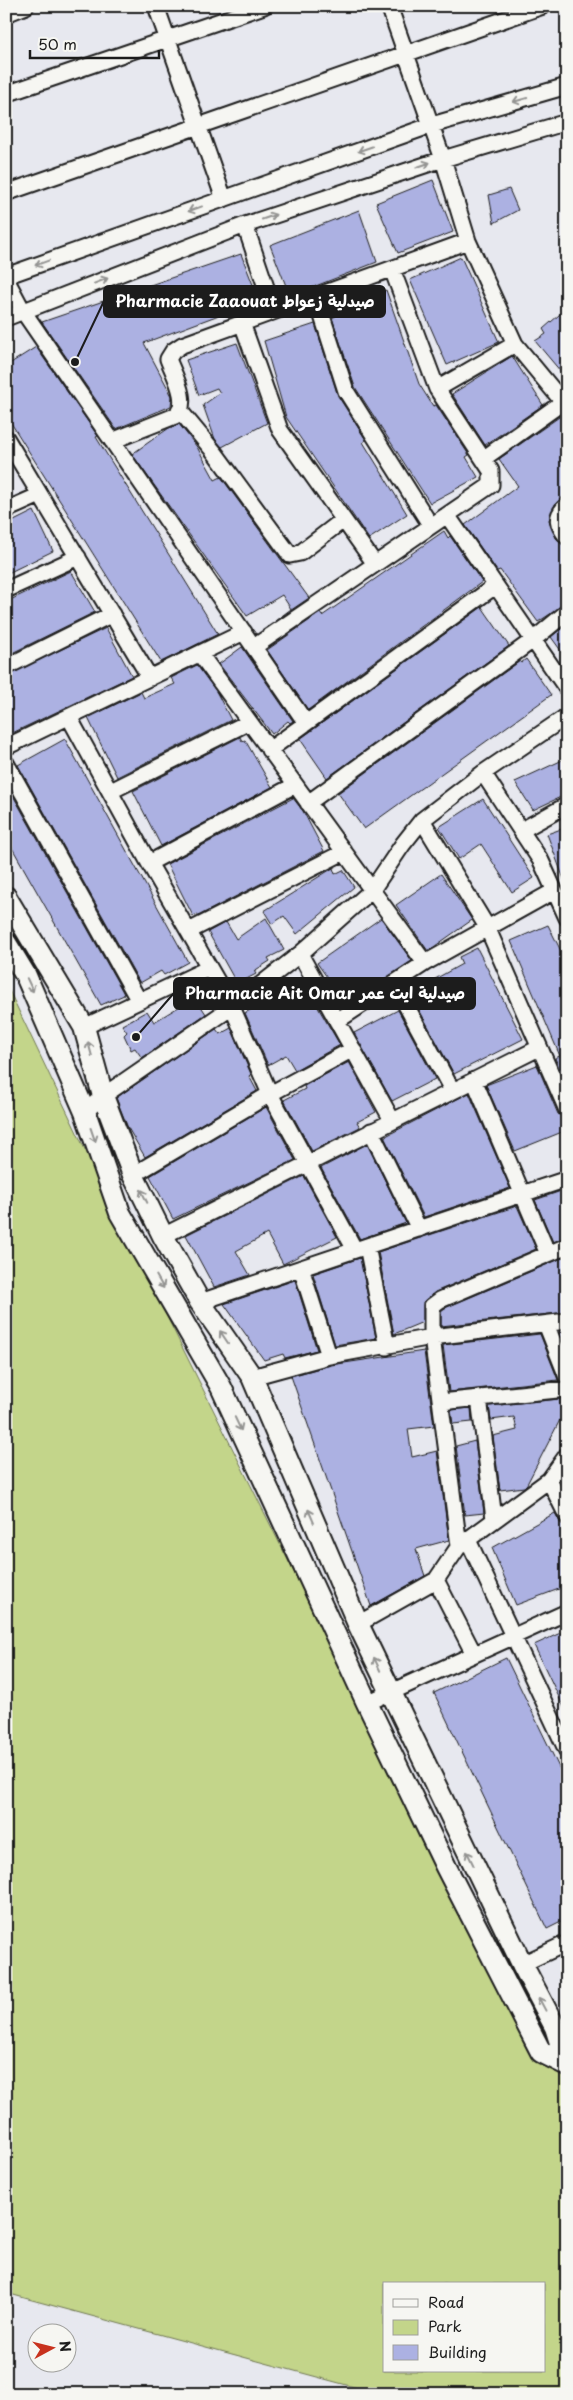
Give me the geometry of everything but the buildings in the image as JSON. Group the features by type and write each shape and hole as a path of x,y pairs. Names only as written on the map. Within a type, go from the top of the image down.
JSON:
{"street":[{"path":"6,14 26,6"},
{"path":"156,6 166,40 224,198"},
{"path":"6,94 264,6"},
{"path":"390,6 443,158 468,241 515,344 565,405 484,459"},
{"path":"6,193 543,6"},
{"path":"306,723 23,311 6,277 432,125 567,86"},
{"path":"6,318 245,225 443,158 567,122"},
{"path":"245,225 274,311"},
{"path":"112,441 181,412 183,404 168,359 182,345 468,241"},
{"path":"254,647 491,485 491,471 437,389 392,269"},
{"path":"316,297 346,391 431,526"},
{"path":"242,323 280,430 375,564"},
{"path":"437,389 515,344"},
{"path":"181,412 215,453 290,555 300,553 343,520"},
{"path":"6,438 150,678"},
{"path":"6,510 40,495"},
{"path":"567,505 560,512 557,520 559,527 567,537"},
{"path":"447,515 567,689"},
{"path":"6,590 78,557"},
{"path":"269,750 495,586"},
{"path":"308,803 533,640 567,612"},
{"path":"6,666 112,614"},
{"path":"6,747 244,632"},
{"path":"200,654 425,963"},
{"path":"85,1112 103,1096 232,1007 300,954 372,890 402,844 422,820 483,773 567,716"},
{"path":"69,717 149,863 232,1007 270,1094 307,1164 361,1248 387,1346"},
{"path":"111,791 249,722"},
{"path":"6,763 139,1001"},
{"path":"483,773 541,861 566,914"},
{"path":"149,863 295,785"},
{"path":"522,830 567,805"},
{"path":"422,820 487,927 567,1110"},
{"path":"189,931 344,852"},
{"path":"337,1021 425,963 554,891"},
{"path":"6,897 84,1027 103,1096 134,1175 164,1236 200,1302 252,1377 389,1692 522,1964 561,2024 567,2065"},
{"path":"6,943 26,976 85,1112 120,1213 221,1387 366,1703 446,1867 541,2052 567,2065"},
{"path":"300,954 392,1120"},
{"path":"84,1027 210,968"},
{"path":"394,983 452,1090"},
{"path":"164,1236 392,1120 539,1048"},
{"path":"134,1175 270,1094 352,1049"},
{"path":"474,1080 524,1193 548,1254"},
{"path":"371,1131 419,1229"},
{"path":"200,1302 567,1179"},
{"path":"567,1246 434,1303 432,1306 432,1337 440,1402 464,1543 513,1636 567,1751"},
{"path":"301,1268 329,1356"},
{"path":"252,1377 329,1356 432,1337 567,1321"},
{"path":"546,1324 567,1377"},
{"path":"440,1402 567,1389"},
{"path":"479,1398 494,1519"},
{"path":"358,1624 436,1580 464,1543 549,1480 564,1462"},
{"path":"549,1480 567,1516"},
{"path":"436,1580 474,1654"},
{"path":"366,1703 567,1612"},
{"path":"522,1964 567,1943"}],"green space":[{"path":"6,984 113,1208 338,1661 567,2064 567,2394 380,2394 6,2293"}],"place":[{"name":"Pharmacie Zaaouat صيدلية زعواط","path":"75,362"},
{"name":"Pharmacie Ait Omar صيدلية ايت عمر","path":"136,1037"}]}
